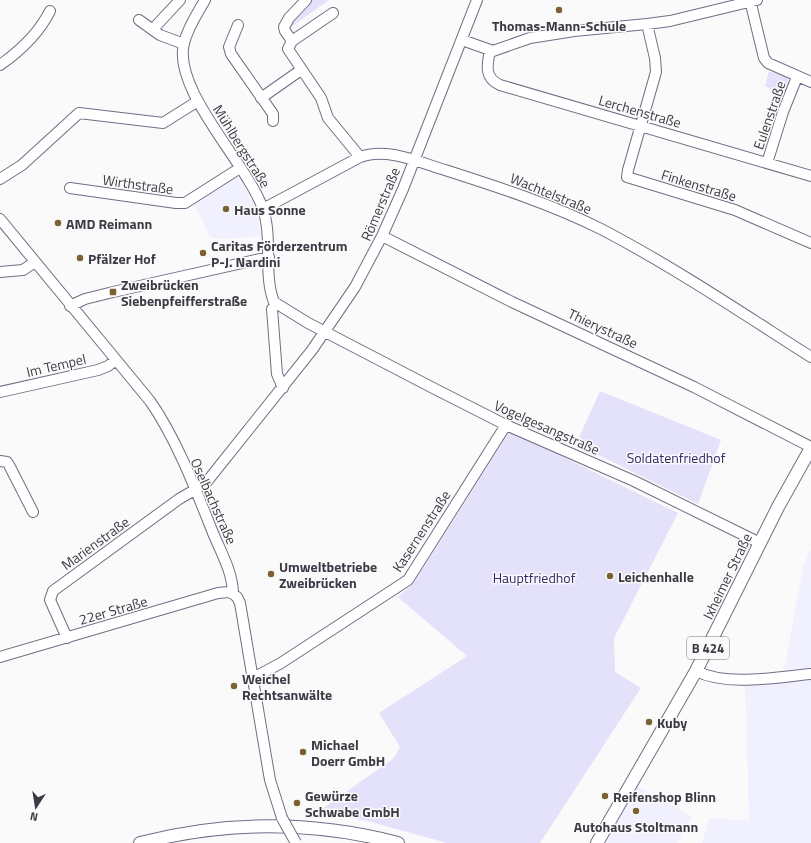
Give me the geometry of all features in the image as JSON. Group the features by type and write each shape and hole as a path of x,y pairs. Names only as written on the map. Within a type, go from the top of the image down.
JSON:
{"main road":[{"name":"Ixheimer Straße","path":"597,843 696,671 760,543 811,447"},
{"path":"140,843 203,831 270,826 340,831 398,843"}],"street":[{"path":"153,29 180,0"},
{"name":"Mühlbergstraße","path":"206,0 191,24 184,44 183,67 188,84 240,168 263,209 268,232 271,290 274,302 283,309 325,332"},
{"path":"292,41 284,27 289,18 306,0"},
{"name":"Römerstraße","path":"195,490 205,484 283,388 325,332 355,287 382,236 414,160 477,0"},
{"path":"462,40 490,50 505,48 530,38 574,30 647,24 753,1 764,58 775,67 811,82"},
{"path":"0,65 12,57 31,38 50,11"},
{"path":"333,13 292,41 288,49 321,98 328,118 360,157"},
{"path":"138,20 160,34 184,44"},
{"path":"640,126 656,72 655,58 647,24"},
{"path":"238,25 229,47 231,54 273,114 273,121"},
{"name":"Lerchenstraße","path":"490,50 487,70 492,82 811,176"},
{"path":"262,98 301,70"},
{"name":"Eulenstraße","path":"767,163 783,112 797,77"},
{"path":"0,179 22,165 79,113 163,123 198,101"},
{"name":"Finkenstraße","path":"640,126 628,170 628,177 630,179 735,210 811,243"},
{"name":"Wachtelstraße","path":"263,209 360,157 371,153 414,160 515,192 600,229 703,289 811,357"},
{"name":"Wirthstraße","path":"70,188 185,203 240,168"},
{"name":"Oselbachstraße","path":"0,219 158,412 195,490 227,567 233,585 233,594 237,597 240,603 270,780 282,818 296,843"},
{"name":"Thierystraße","path":"382,236 512,302 694,387 811,447"},
{"path":"70,306 85,299 113,292 269,257"},
{"path":"0,272 23,270 35,262"},
{"path":"272,309 277,374 283,388"},
{"name":"Vogelgesangstraße","path":"325,332 506,424 634,481 760,543"},
{"name":"Im Tempel","path":"0,392 98,370 108,366 116,360"},
{"name":"Kasernenstraße","path":"253,678 281,663 408,580 506,424"},
{"path":"0,461 7,462 9,465 33,512"},
{"name":"Marienstraße","path":"67,638 50,600 53,591 179,499 195,490"},
{"name":"22er Straße","path":"0,657 218,593 229,592 233,594"},
{"path":"696,671 705,676 724,680 811,674"}],"shaded area":[{"name":"Haus Sonne","path":"234,176 239,178 253,203 262,236 223,239 210,237 194,204"},
{"path":"811,549 811,668 784,670 804,564"},
{"path":"811,678 811,843 702,843 709,818 749,821 745,682"},
{"name":"Autohaus Stoltmann","path":"636,785 692,817 677,843 607,843"}],"green space":[{"path":"311,0 329,0 287,30 286,26"},
{"path":"769,71 787,77 789,83 784,94 765,86"},
{"name":"Soldatenfriedhof","path":"600,391 721,440 698,504 576,444"},
{"name":"Hauptfriedhof","path":"510,431 678,513 614,638 615,672 641,688 540,843 447,843 367,821 337,816 315,816 315,814 394,758 400,747 379,713 467,656 398,597 414,583"}],"place":[{"name":"Thomas-Mann-Schule","path":"559,10"},
{"name":"Haus Sonne","path":"226,209"},
{"name":"AMD Reimann","path":"58,223"},
{"name":"Caritas Förderzentrum P-J. Nardini","path":"203,253"},
{"name":"Pfälzer Hof","path":"80,258"},
{"name":"Zweibrücken Siebenpfeifferstraße","path":"113,292"},
{"name":"Umweltbetriebe Zweibrücken","path":"271,574"},
{"name":"Leichenhalle","path":"610,576"},
{"name":"Weichel Rechtsanwälte","path":"234,686"},
{"name":"Kuby","path":"649,722"},
{"name":"Michael Doerr GmbH","path":"303,752"},
{"name":"Reifenshop Blinn","path":"605,796"},
{"name":"Gewürze Schwabe GmbH","path":"297,803"},
{"name":"Autohaus Stoltmann","path":"636,811"}]}
